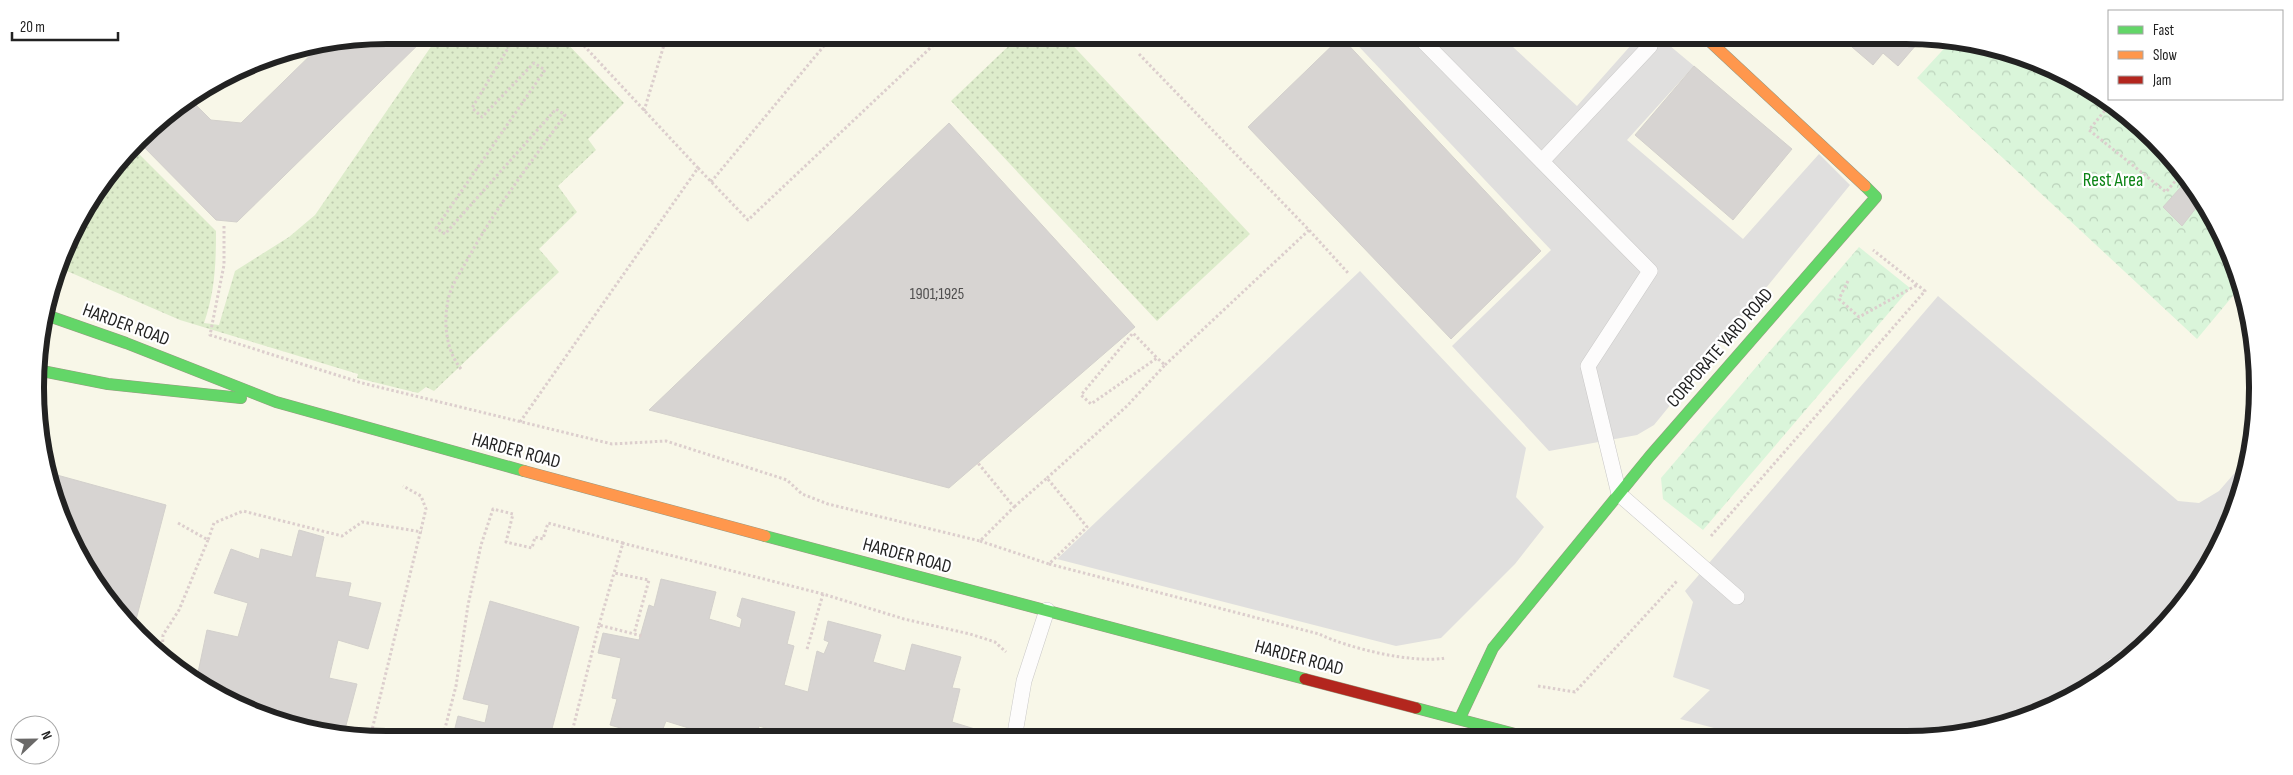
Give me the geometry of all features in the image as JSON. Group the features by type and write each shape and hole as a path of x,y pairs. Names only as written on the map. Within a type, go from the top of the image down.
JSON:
{"street":[{"name":"CORPORATE YARD ROAD","path":"1460,718 1494,648 1656,448 1876,197 1713,44"},
{"name":"HARDER ROAD","path":"51,317 126,343 276,402 638,503 1506,731"},
{"name":"HARDER ROAD","path":"44,371 108,384 276,402"}],"lane":[{"path":"1426,44 1650,271 1588,366 1619,494 1738,597"},
{"path":"1542,161 1650,46"},
{"path":"1015,731 1024,681 1047,610"}],"path":[{"path":"461,368 454,359 449,345 445,320 449,295 483,230 565,115 556,109 444,234 436,228 545,70 534,63 482,117 472,108 511,44"},
{"path":"582,44 748,220 934,44"},
{"path":"644,111 664,44"},
{"path":"711,182 826,44"},
{"path":"1139,54 1349,274"},
{"path":"2107,109 2089,130 2166,192 2178,178"},
{"path":"520,422 698,168"},
{"path":"224,226 224,265 210,335 362,383 612,444 666,441 787,480 802,494 828,504 980,541 1050,564 1319,634 1342,643 1413,660 1444,658"},
{"path":"980,541 1014,507 1127,406 1165,365 1309,230"},
{"path":"1712,536 1925,290 1870,247"},
{"path":"1851,276 1839,299 1859,317 1917,285"},
{"path":"1156,358 1091,404 1081,395 1133,333 1165,365"},
{"path":"978,464 1014,507"},
{"path":"1047,478 1088,527 1050,564"},
{"path":"372,731 422,532 426,509 422,496 403,486"},
{"path":"444,731 456,686 468,605 481,545 493,510 513,514 506,542 532,548 535,537 543,538 548,523 822,594 904,619 970,634 995,642 1004,648 1009,657"},
{"path":"162,647 163,635 179,610 214,523 243,511 342,536 362,522 422,532"},
{"path":"178,523 208,540"},
{"path":"572,731 599,625 623,543 619,542"},
{"path":"614,573 650,580 634,634"},
{"path":"1538,686 1575,692 1677,581"},
{"path":"807,649 822,594"},
{"path":"599,625 642,636"}],"shaded area":[{"path":"365,44 1928,44 1973,50 2037,70 2058,79 2096,102 2115,115 2149,144 2178,178 2191,197 2214,235 2223,256 2243,320 2249,365 2249,410 2243,455 2231,498 2214,540 2178,597 2149,631 2115,660 2058,696 2016,713 1973,725 1928,731 365,731 320,725 256,705 216,685 178,660 161,646 144,631 115,597 79,540 55,476 44,410 44,365 55,299 79,235 115,178 144,144 178,115 235,79 299,55"},
{"path":"1356,44 1510,44 1577,106 1632,44 1668,44 1694,66 1627,140 1743,239 1819,154 1850,185 1654,425 1637,435 1549,451 1452,346 1551,250"},
{"path":"1360,271 1526,448 1516,497 1544,527 1515,564 1441,638 1396,646 1057,559"},
{"path":"1938,296 2178,501 2199,503 2219,491 2240,467 2231,498 2214,540 2178,597 2149,631 2115,660 2058,696 2016,713 1973,725 1928,731 1725,731 1680,719 1710,690 1673,677 1693,602 1685,591"}],"green space":[{"path":"433,44 568,44 624,103 588,139 596,150 558,186 577,212 539,249 559,272 434,391 426,387 418,393 357,378 358,374 180,320 65,270 79,235 90,216 115,178 137,152 216,231 216,255 211,300 204,323 219,325 235,271 289,237 315,215"},
{"path":"1011,44 1071,44 1250,234 1157,321 951,101"},
{"name":"Rest Area","path":"1946,46 1973,50 2037,70 2058,79 2096,102 2115,115 2149,144 2178,178 2214,235 2236,292 2197,339 1917,78"},
{"path":"1859,247 1910,288 1703,530 1663,499 1661,478"}],"building":[{"path":"365,44 419,44 237,222 216,220 143,146 178,115 195,104 211,120 241,123 314,51"},
{"path":"1334,44 1348,44 1541,251 1451,339 1248,127"},
{"path":"1848,44 1917,44 1898,66 1883,53 1873,65"},
{"path":"1694,66 1792,149 1733,220 1635,135"},
{"path":"949,123 1135,327 949,488 649,410"},
{"path":"2183,185 2197,207 2182,226 2163,207"},
{"path":"55,474 166,505 136,621 115,597 79,540"},
{"path":"299,530 324,537 315,577 351,583 348,596 381,603 368,649 338,640 329,678 357,684 345,728 316,720 316,724 277,713 235,696 224,690 225,686 216,685 198,674 207,630 238,637 248,603 214,593 231,549 259,559 261,549 292,557"},
{"path":"661,579 716,592 709,619 740,628 742,619 737,616 742,598 795,612 787,644 794,646 784,685 808,692 817,651 824,654 829,642 824,640 828,621 881,635 873,662 905,671 912,644 961,657 952,688 960,689 952,722 981,731 776,731 759,726 758,731 695,731 666,721 662,731 631,731 610,725 617,699 612,698 621,658 598,653 603,633 639,640 649,605 654,607"},
{"path":"490,601 579,627 551,731 454,731 458,716 485,723 489,705 463,699"}],"traffic: fast":[{"path":"1460,718 1493,648 1650,456 1876,197 1865,186"},
{"path":"51,317 126,343 276,402 524,471"},
{"path":"44,371 108,384 241,398"},
{"path":"765,536 1305,679"},
{"path":"1416,708 1503,731"}],"traffic: slow":[{"path":"1713,44 1865,186"},
{"path":"524,471 765,536"}],"traffic: jam":[{"path":"1305,679 1416,708"}]}
